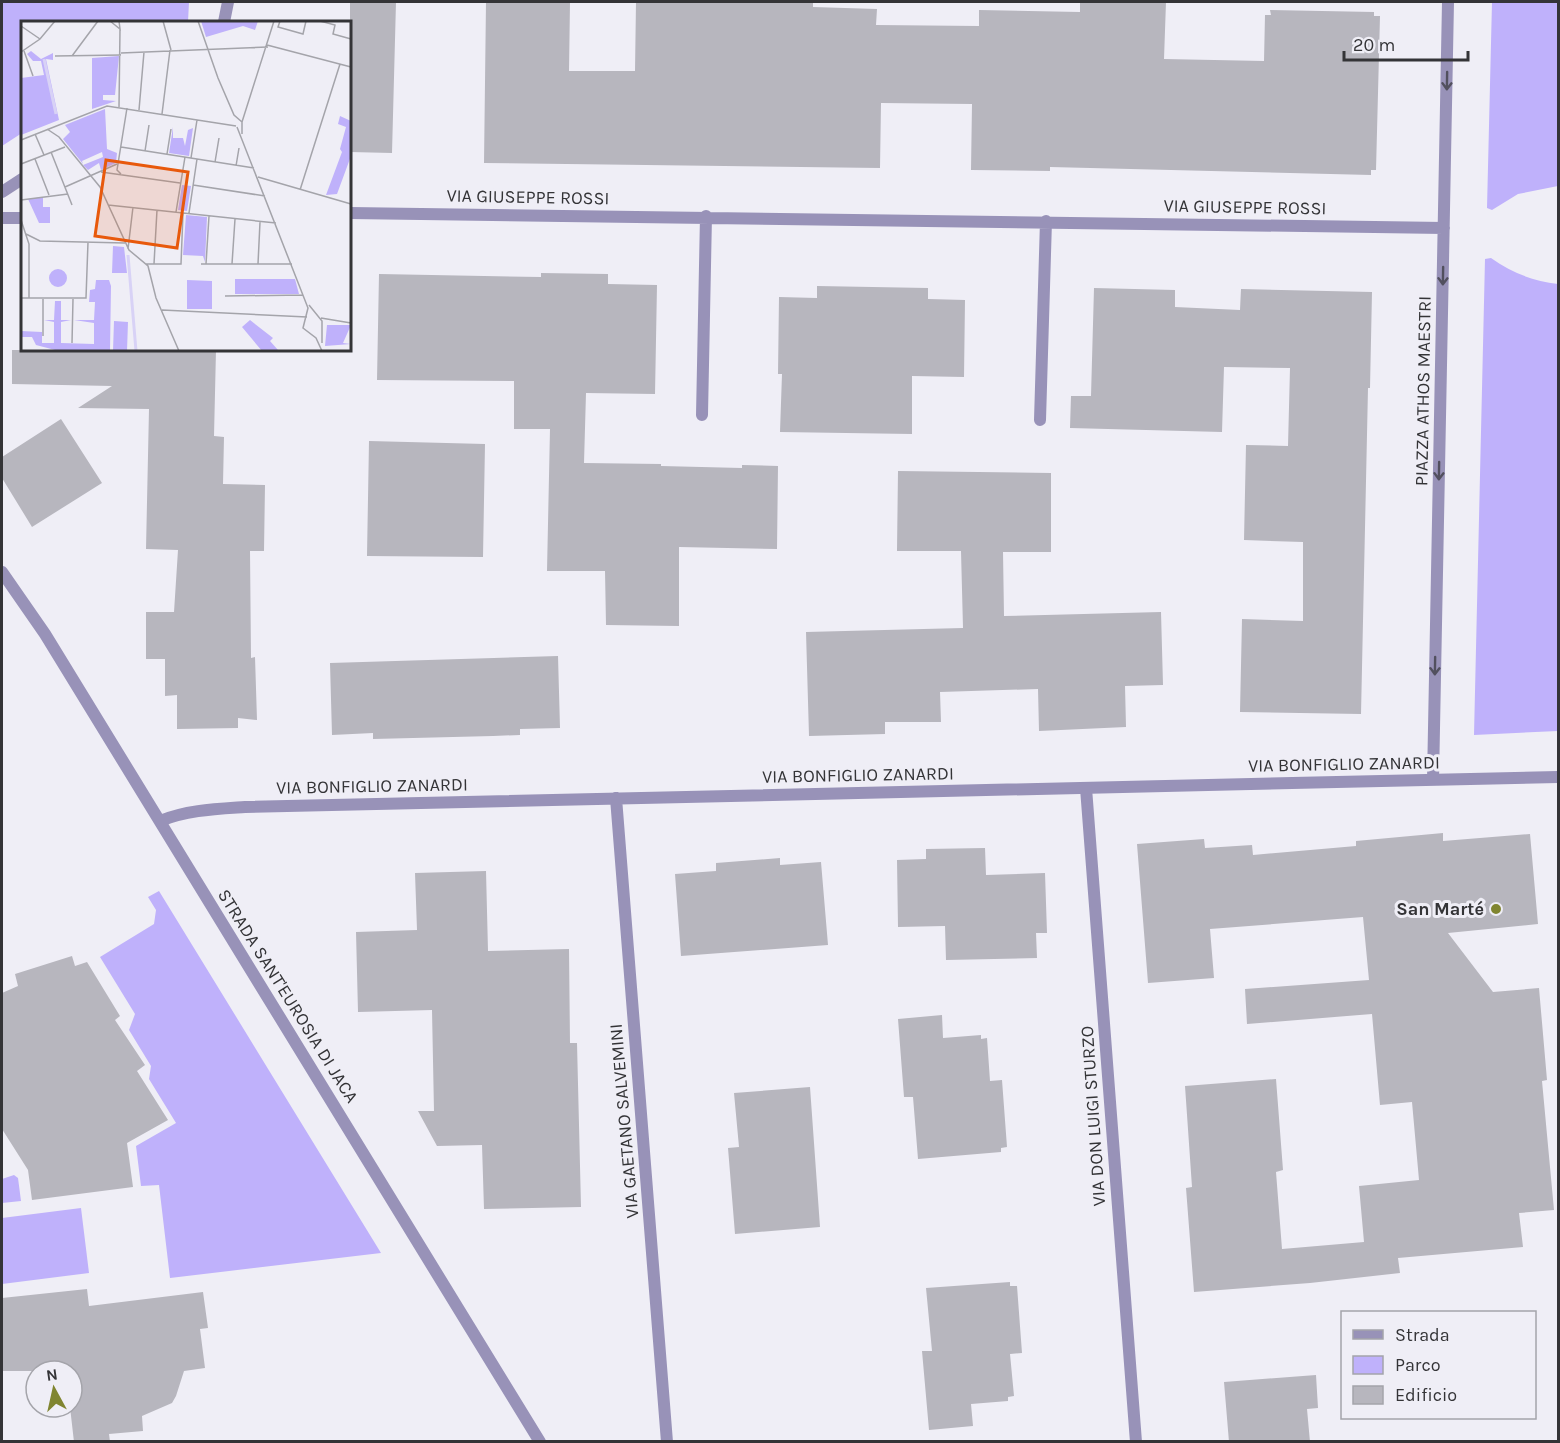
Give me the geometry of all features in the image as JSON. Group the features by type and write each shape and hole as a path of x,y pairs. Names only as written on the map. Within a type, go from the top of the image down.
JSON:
{"street":[{"path":"226,21 228,2"},
{"name":"PIAZZA ATHOS MAESTRI","path":"1433,780 1448,2"},
{"path":"2,192 21,180"},
{"name":"VIA GIUSEPPE ROSSI","path":"351,213 706,216 1444,228"},
{"path":"702,415 706,216"},
{"path":"2,218 21,219"},
{"path":"1040,420 1046,222"},
{"name":"STRADA SANT'EUROSIA DI JACA","path":"2,572 45,634 540,1442"},
{"name":"VIA BONFIGLIO ZANARDI","path":"160,821 176,815 209,809 245,807 1558,777"},
{"name":"VIA DON LUIGI STURZO","path":"1086,788 1136,1442"},
{"name":"VIA GAETANO SALVEMINI","path":"616,798 667,1442"}],"green space":[{"path":"2,2 189,2 188,21 21,21 21,134 2,146"},
{"path":"1492,2 1558,2 1558,186 1518,194 1492,210 1487,208"},
{"path":"1491,258 1523,276 1558,284 1558,731 1474,735 1485,259"},
{"path":"159,891 381,1253 170,1278 159,1185 141,1186 136,1146 176,1123 149,1079 151,1066 129,1030 135,1014 100,957 154,924 156,910 148,897"},
{"path":"14,1175 18,1178 21,1201 2,1203 2,1179"},
{"path":"81,1208 89,1273 2,1284 2,1218"}],"building":[{"path":"350,2 396,2 392,153 351,152"},
{"path":"486,2 570,2 569,71 635,71 636,2 813,2 813,7 877,9 876,25 979,26 979,10 1080,12 1080,2 1166,2 1164,59 1264,61 1265,15 1271,15 1270,10 1374,12 1374,16 1380,16 1376,170 1371,170 1371,175 1050,167 1050,171 971,170 972,104 881,103 880,168 484,163"},
{"path":"541,273 608,274 608,284 657,285 655,394 586,393 584,463 742,468 742,465 778,466 777,549 679,547 679,626 606,625 605,571 547,571 550,429 514,429 514,381 377,380 379,274 541,277"},
{"path":"817,286 928,288 928,299 965,300 964,377 912,376 912,434 780,432 782,374 778,374 779,297 817,298"},
{"path":"1094,288 1175,290 1175,307 1240,310 1241,289 1372,292 1361,714 1240,712 1242,619 1303,621 1303,542 1244,540 1246,445 1288,446 1290,368 1224,367 1222,432 1070,428 1071,396 1091,396"},
{"path":"12,350 216,351 214,436 224,437 223,484 265,485 264,551 250,551 251,658 255,657 257,720 238,718 238,728 177,729 177,695 165,696 165,659 146,659 146,612 174,612 178,550 146,549 149,409 78,408 112,386 12,384"},
{"path":"61,419 102,483 32,527 2,478 2,457"},
{"path":"369,441 485,444 483,557 367,556"},
{"path":"898,471 1051,473 1051,552 1003,552 1004,616 1161,612 1163,685 1125,686 1126,727 1039,731 1038,689 940,692 941,722 885,722 885,734 809,736 806,632 963,628 961,551 897,551"},
{"path":"558,656 560,728 520,729 520,735 493,736 373,739 373,733 332,735 330,663"},
{"path":"1443,833 1443,841 1530,834 1538,924 1448,933 1493,992 1539,988 1547,1080 1542,1081 1554,1210 1519,1213 1523,1247 1398,1258 1400,1273 1194,1292 1186,1188 1192,1187 1185,1086 1276,1079 1283,1170 1276,1172 1282,1249 1364,1242 1359,1186 1419,1180 1412,1102 1380,1105 1372,1014 1247,1024 1245,989 1369,980 1363,917 1210,929 1214,978 1148,983 1137,844 1204,839 1205,848 1252,845 1253,855 1356,846 1356,841"},
{"path":"985,848 986,875 1045,873 1047,933 1036,933 1037,958 946,960 945,926 898,927 897,860 926,859 926,849"},
{"path":"780,858 780,865 821,862 828,945 681,956 675,874 716,871 716,863"},
{"path":"486,871 488,951 569,949 570,1043 577,1043 581,1207 484,1209 482,1145 437,1146 418,1111 434,1111 432,1010 358,1012 356,932 417,930 415,873"},
{"path":"72,956 75,966 87,962 120,1016 115,1020 145,1065 137,1071 168,1120 127,1143 133,1187 32,1200 28,1170 2,1129 2,993 18,986 15,974"},
{"path":"942,1015 943,1038 981,1035 981,1039 987,1038 990,1081 1002,1080 1007,1147 1001,1148 1001,1152 918,1159 913,1097 904,1097 898,1019"},
{"path":"810,1087 820,1227 735,1234 728,1148 739,1147 734,1093"},
{"path":"1010,1282 1010,1286 1017,1286 1022,1353 1010,1354 1014,1396 1008,1397 1008,1401 971,1404 973,1426 929,1430 922,1351 932,1351 926,1288"},
{"path":"87,1289 89,1306 203,1292 208,1328 200,1329 205,1368 184,1371 172,1403 142,1416 143,1431 109,1434 110,1442 74,1442 71,1419 84,1419 84,1359 24,1359 24,1371 2,1371 2,1298"},
{"path":"1316,1375 1318,1408 1307,1409 1310,1442 1229,1442 1224,1382"}],"place":[{"name":"San Marté","path":"1496,909"}]}
